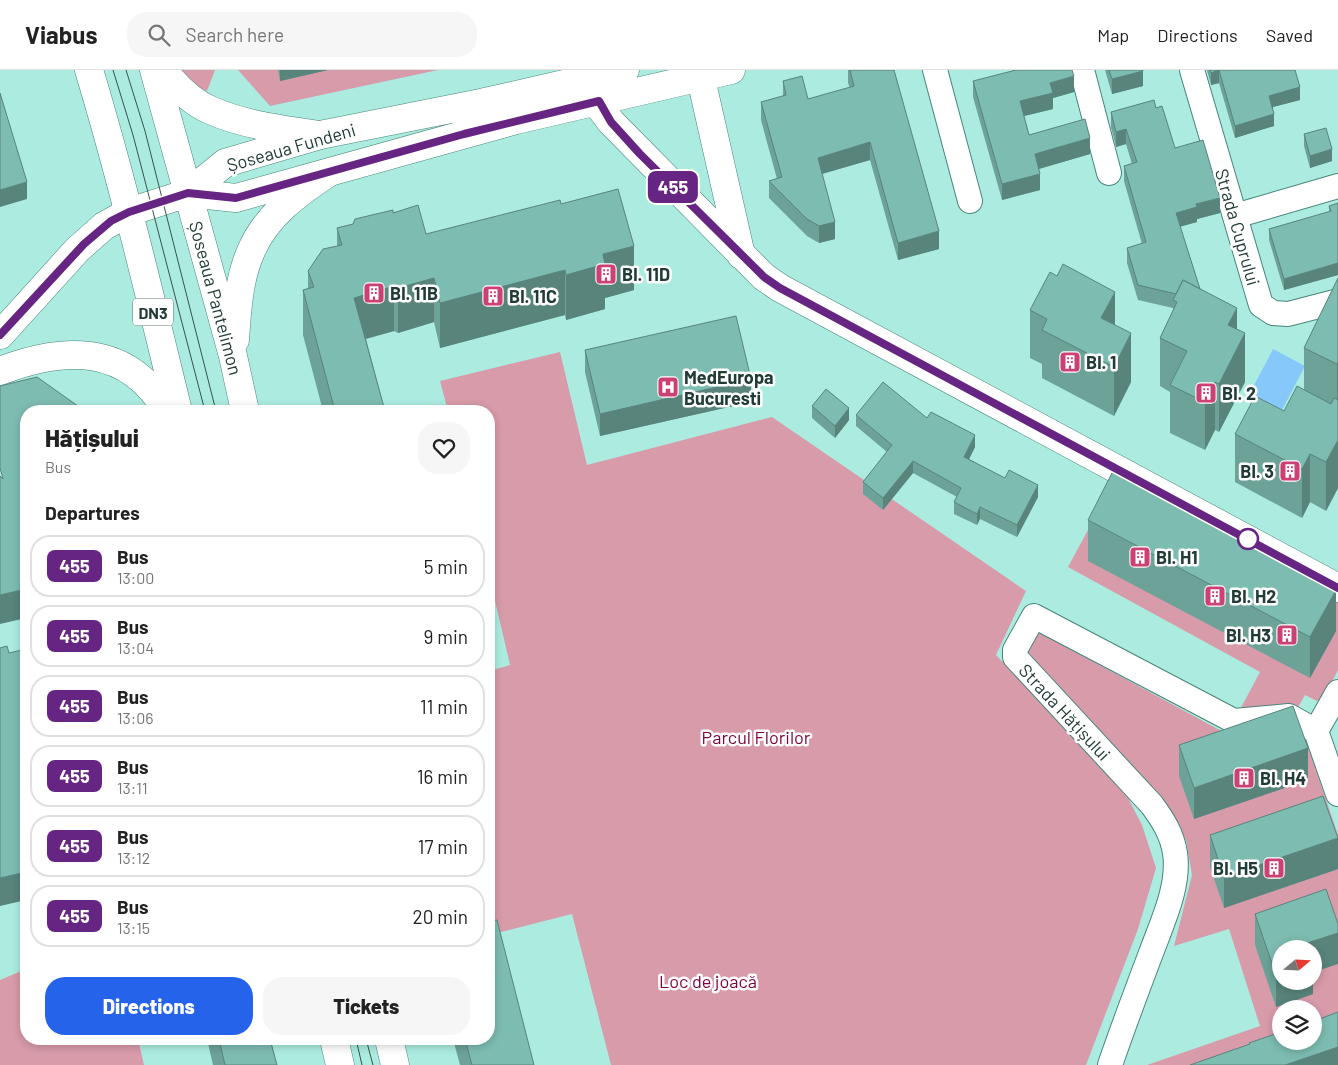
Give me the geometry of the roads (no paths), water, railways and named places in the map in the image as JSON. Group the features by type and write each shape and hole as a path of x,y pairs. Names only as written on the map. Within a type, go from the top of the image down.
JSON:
{"main road":[{"name":"DN3","path":"89,70 111,142 177,405"},
{"name":"Șoseaua Pantelimon","path":"154,70 233,356 244,405"},
{"path":"163,70 187,95 209,110 232,118 274,128 320,135"},
{"name":"Șoseaua Fundeni","path":"188,193 236,198 328,173 499,124 596,89 625,70"},
{"name":"Șoseaua Fundeni","path":"188,193 225,163 320,135 490,101 596,89 731,70"},
{"path":"700,74 741,255"},
{"path":"596,89 602,110 617,129 764,277 795,298 1338,588"},
{"path":"233,356 243,278 252,248 283,206 302,190 328,173"},
{"path":"0,335 84,244 111,221 129,212 188,193"},
{"path":"0,371 33,360 56,356 76,354 98,357 119,364 136,374 154,391 163,405"},
{"path":"335,1045 340,1065"},
{"path":"390,1045 395,1065"}],"street":[{"path":"935,70 970,201"},
{"path":"1082,70 1109,173"},
{"name":"Strada Cuprului","path":"1192,70 1261,305 1273,314 1288,314 1338,301"},
{"path":"1235,216 1338,186"},
{"name":"Strada Hățișului","path":"1110,1065 1167,908 1175,873 1175,854 1171,837 1163,820 1152,805 1015,657 1015,650 1034,616 1234,721 1289,716 1316,731"},
{"path":"1338,692 1316,731 1338,794"}],"water":[{"path":"1273,349 1305,366 1281,412 1249,395"}],"tram line":[{"path":"113,70 133,135 203,405"},
{"path":"126,70 145,131 214,405"},
{"path":"357,1045 362,1065"},
{"path":"368,1045 373,1065"}],"place":[{"name":"Bl. 11D","path":"606,274"},
{"name":"Bl. 11B","path":"374,293"},
{"name":"Bl. 11C","path":"493,296"},
{"name":"Bl. 1","path":"1070,362"},
{"name":"MedEuropa Bucuresti","path":"668,387"},
{"name":"Bl. 2","path":"1206,393"},
{"name":"Bl. 3","path":"1290,471"},
{"name":"Bl. H1","path":"1140,557"},
{"name":"Bl. H2","path":"1215,596"},
{"name":"Bl. H3","path":"1287,635"},
{"name":"Bl. H4","path":"1244,778"},
{"name":"Bl. H5","path":"1274,868"}],"park label":[{"name":"Parcul Florilor","path":"756,737"},
{"name":"Loc de joacă","path":"708,981"}]}
